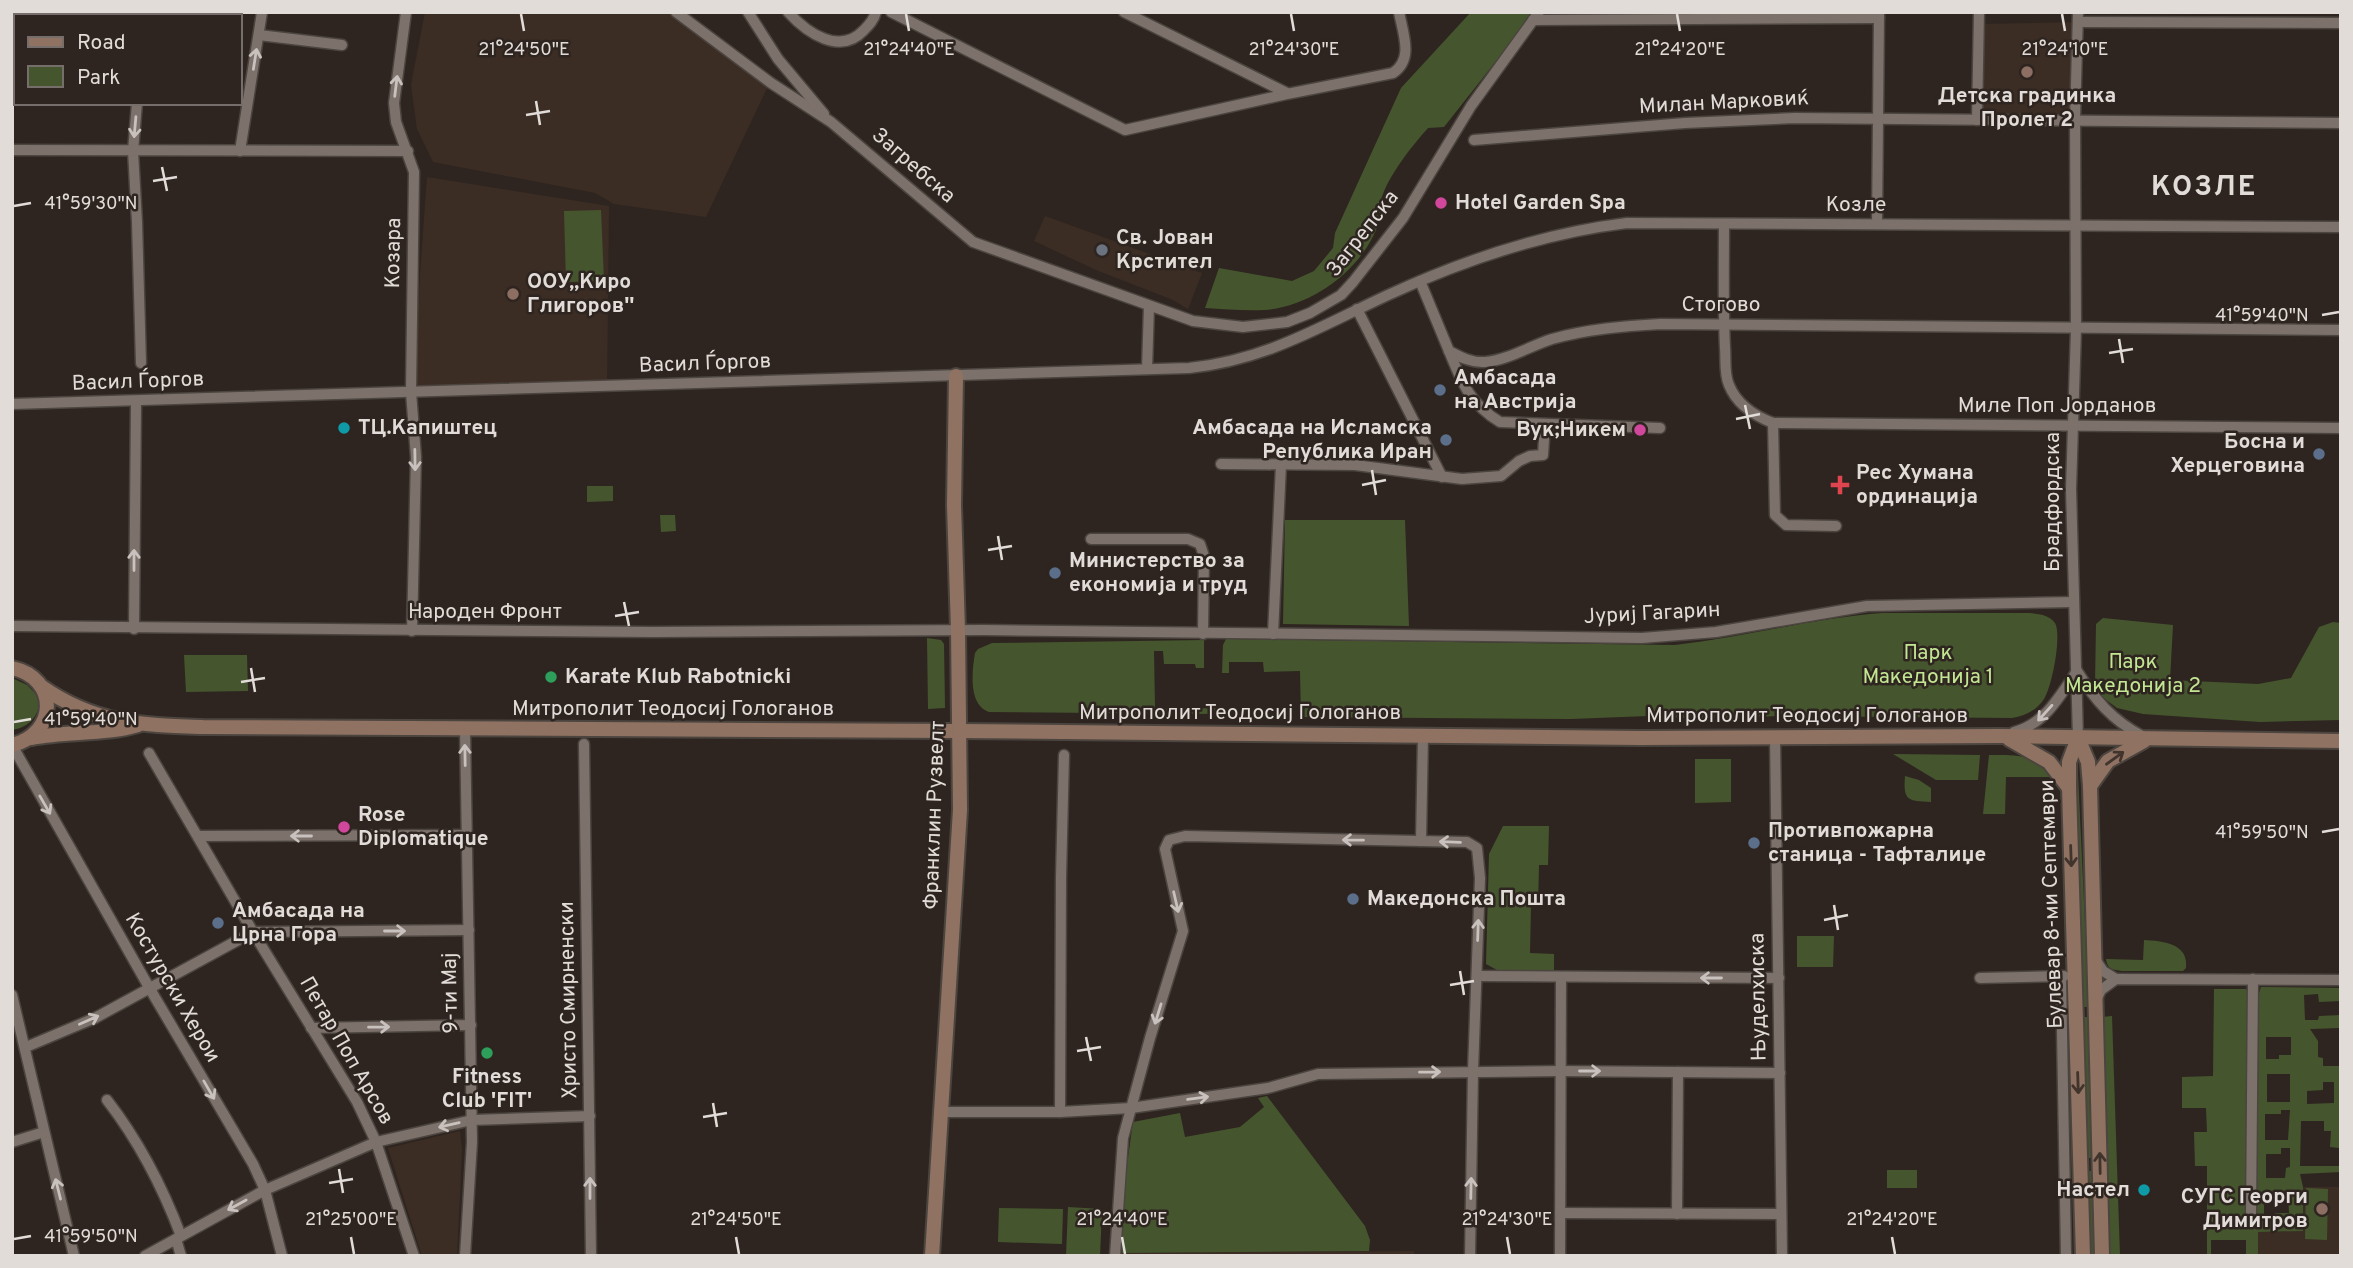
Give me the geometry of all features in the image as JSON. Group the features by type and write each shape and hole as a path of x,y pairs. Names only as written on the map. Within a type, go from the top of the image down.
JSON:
{"street":[{"path":"240,151 262,12"},
{"name":"Козара","path":"406,12 394,103 396,122 414,172 411,392 416,457 412,631"},
{"name":"Загребска","path":"676,12 771,83 831,122 973,242 1149,306"},
{"path":"748,12 778,59 831,122"},
{"path":"788,12 811,33 836,43 857,37 875,17 876,12"},
{"path":"891,12 1125,130 1287,93 1393,73 1405,62 1407,52 1399,12"},
{"path":"1124,12 1287,93"},
{"path":"1977,120 1979,12"},
{"path":"1536,16 1879,15 1877,224"},
{"name":"Загрепска","path":"1149,306 1213,325 1264,326 1287,323 1340,295 1360,274 1403,218 1471,106 1536,16"},
{"path":"2079,17 2341,23"},
{"name":"Брадфордска","path":"2078,738 2071,526 2076,329 2075,119 2079,17"},
{"path":"259,35 342,45"},
{"path":"137,105 133,151 141,363"},
{"name":"Милан Марковиќ","path":"1474,140 1738,120 1879,118 2341,123"},
{"path":"12,150 408,151"},
{"name":"Козле","path":"1384,296 1521,244 1584,229 1627,223 2341,227"},
{"path":"1724,223 1726,377 1729,387 1743,405 1757,417 1773,423 1775,515 1786,525 1836,526"},
{"path":"1420,281 1468,393 1483,412 1500,422 1660,428"},
{"name":"Васил Ѓоргов","path":"12,404 956,376 1218,365 1252,356 1305,336 1384,296"},
{"path":"1147,369 1149,306"},
{"path":"1357,309 1442,477"},
{"name":"Стогово","path":"1448,351 1467,360 1482,362 1495,360 1553,339 1605,328 1661,324 2341,330"},
{"name":"Франклин Рузвелт","path":"932,1256 958,833 960,731 954,505 956,376"},
{"path":"134,629 136,402"},
{"name":"Миле Поп Јорданов","path":"1773,423 2341,428"},
{"path":"1221,464 1355,465 1462,479 1502,475 1519,461 1530,456 1543,455 1545,424"},
{"path":"1273,634 1281,465"},
{"path":"1091,539 1188,538 1200,544 1204,556 1203,634"},
{"name":"Јуриј Гагарин","path":"958,630 1642,638 1716,632 1867,606 2074,602"},
{"name":"Народен Фронт","path":"12,626 412,631 958,630"},
{"name":"Митрополит Теодосиј Гологанов","path":"12,668 34,677 42,687 68,704 86,712 139,725 1423,736 1999,736 2341,741"},
{"path":"1999,736 2024,730 2040,720 2077,671 2095,699 2108,713 2147,739"},
{"path":"32,738 45,720 46,698 42,687"},
{"name":"Митрополит Теодосиј Гологанов","path":"12,745 32,738 68,732 124,730 139,725"},
{"name":"9-ти Мај","path":"465,729 471,1025 471,1120 465,1256"},
{"path":"1421,841 1423,736"},
{"path":"1999,736 2030,749 2049,762 2069,788"},
{"name":"Њуделхиска","path":"1776,737 1782,1256"},
{"name":"Булевар 8-ми Септември","path":"2078,738 2088,762 2090,786 2102,1256"},
{"name":"Булевар 8-ми Септември","path":"2078,738 2068,761 2068,976 2083,1256"},
{"path":"2090,786 2108,761 2147,739"},
{"name":"Христо Смирненски","path":"583,744 590,1256"},
{"name":"Костурски Херои","path":"12,745 253,1164 265,1189 282,1256"},
{"name":"Петар Поп Арсов","path":"149,753 357,1102 376,1142 414,1256"},
{"path":"1060,1112 1064,755"},
{"path":"199,836 467,835"},
{"path":"1115,1256 1123,1138 1183,930 1165,851 1167,843 1172,839 1185,836 1471,843 1477,848 1480,878 1470,1256"},
{"path":"26,1046 95,1018 254,932 469,930"},
{"path":"2095,959 2103,971 2116,979 2341,980"},
{"path":"1477,976 1779,978"},
{"path":"1980,978 2068,976 2066,1256"},
{"path":"1560,1256 1561,977"},
{"path":"2096,1000 2104,988 2116,979"},
{"path":"2251,1219 2253,979"},
{"path":"12,995 74,1256"},
{"path":"311,1027 471,1025"},
{"path":"941,1112 1060,1112 1130,1108 1268,1088 1318,1074 1560,1071 1780,1073"},
{"path":"1677,1214 1678,1072"},
{"path":"107,1100 137,1143 162,1193 178,1238 181,1256"},
{"path":"145,1256 265,1189 376,1142 471,1120 590,1116"},
{"path":"12,1142 44,1132"},
{"path":"1560,1213 1782,1214"}],"shaded area":[{"path":"425,12 668,12 768,86 706,217 614,204 595,193 433,162 417,129 411,85"},
{"name":"Детска градинка Пролет 2","path":"2079,22 2075,119 1977,120 1979,24"},
{"name":"ООУ,,Киро Глигоров''","path":"427,177 609,206 607,381 412,388"},
{"path":"1045,216 1202,273 1188,309 1173,300 1096,270 1034,241"},
{"path":"460,1131 462,1150 457,1256 422,1256 388,1148"},
{"name":"СУГС Георги Димитров","path":"2303,1187 2341,1187 2341,1256 2258,1256 2258,1232 2303,1231"},
{"path":"1414,1251 1414,1256 1122,1256 1122,1253"}],"green space":[{"path":"1471,12 1535,12 1444,127 1428,128 1401,162 1384,191 1379,222 1362,255 1334,282 1301,301 1264,310 1205,308 1219,268 1292,281 1314,271 1333,248 1335,233 1401,88"},
{"path":"601,210 604,281 566,282 564,211"},
{"path":"587,486 613,486 613,501 587,502"},
{"path":"660,515 675,515 676,531 661,532"},
{"path":"1285,520 1405,520 1409,626 1283,624"},
{"name":"Парк Македонија 1","path":"1883,613 2030,613 2041,614 2053,620 2057,629 2057,649 2053,673 2044,699 2030,712 2012,718 1301,717 1300,671 1264,672 1263,662 1229,662 1229,673 1222,673 1223,645 1226,639 1675,645"},
{"name":"Парк Македонија 2","path":"2103,618 2173,625 2170,680 2258,684 2291,678 2319,627 2333,622 2341,623 2341,720 2260,722 2143,714 2117,708 2101,696 2095,684 2096,624"},
{"path":"927,638 941,640 944,644 945,708 928,709"},
{"path":"1204,640 1204,668 1196,668 1195,664 1164,664 1163,651 1154,651 1155,709 1218,708 1218,714 989,712 978,702 973,687 975,653 992,643"},
{"path":"184,655 247,655 248,691 186,692"},
{"path":"12,678 27,685 41,699 32,720 12,730"},
{"path":"1893,754 1980,755 1978,780 1936,780"},
{"path":"1989,755 2031,759 2052,777 2006,777 2005,814 1983,814"},
{"path":"1695,759 1731,759 1731,802 1695,803"},
{"path":"2078,775 2089,1007 2083,1007 2075,776"},
{"path":"1905,776 1919,780 1931,788 1931,802 1912,800 1906,795"},
{"path":"1503,826 1549,826 1548,865 1539,865 1538,905 1531,905 1530,953 1554,954 1554,971 1497,970 1486,964 1489,854"},
{"path":"1797,936 1834,936 1833,967 1797,967"},
{"path":"2144,940 2179,948 2186,960 2186,968 2183,971 2122,971 2109,967 2106,959 2143,960"},
{"path":"2261,987 2341,988 2341,1001 2319,1002 2318,994 2304,995 2305,1020 2341,1015 2341,1028 2310,1029 2318,1041 2318,1057 2323,1058 2323,1066 2339,1066 2339,1041 2341,1043 2341,1172 2300,1174 2303,1187 2303,1231 2258,1232 2258,1256 2246,1256 2246,1240 2211,1240 2211,1256 2207,1256 2207,1166 2195,1166 2194,1132 2207,1132 2206,1108 2182,1108 2182,1077 2213,1076 2214,989 2246,989 2247,1226 2255,1226 2258,996","holes":["2266,1037 2291,1037 2291,1055 2266,1059","2267,1074 2290,1074 2290,1102 2267,1102","2323,1082 2334,1082 2334,1103 2307,1104 2307,1091 2323,1090","2281,1110 2290,1110 2288,1140 2265,1140 2265,1114 2281,1114","2301,1121 2324,1121 2324,1131 2331,1131 2330,1147 2339,1148 2339,1166 2300,1166","2281,1148 2290,1148 2290,1167 2286,1168 2285,1178 2266,1178 2266,1154 2281,1154","2264,1194 2288,1194 2289,1213 2275,1213 2275,1218 2264,1218"]},
{"path":"2112,1016 2120,1256 2109,1256 2102,1017"},
{"path":"2084,1017 2090,1017 2094,1158 2088,1158"},
{"path":"1267,1096 1365,1226 1370,1240 1369,1251 1122,1253 1125,1179 1133,1122 1180,1113 1185,1137 1240,1127 1264,1107 1258,1098"},
{"path":"1887,1170 1917,1170 1917,1188 1887,1188"},
{"path":"2087,1171 2094,1171 2097,1256 2090,1256"},
{"path":"2306,1188 2328,1189 2327,1240 2305,1239"},
{"path":"1068,1207 1102,1209 1100,1256 1066,1256"},
{"path":"999,1208 1063,1209 1062,1244 998,1242"}],"place":[{"name":"Детска градинка Пролет 2","path":"2027,72"},
{"name":"Hotel Garden Spa","path":"1441,203"},
{"name":"Св. Јован Крстител","path":"1102,250"},
{"name":"ООУ,,Киро Глигоров''","path":"513,294"},
{"name":"Амбасада на Австрија","path":"1440,390"},
{"name":"ТЦ.Капиштец","path":"344,428"},
{"name":"Вук;Никем","path":"1640,430"},
{"name":"Амбасада на Исламска Република Иран","path":"1446,440"},
{"name":"Босна и Херцеговина","path":"2319,454"},
{"name":"Рес Хумана ординација","path":"1840,485"},
{"name":"Министерство за економија и труд","path":"1055,573"},
{"name":"Karate Klub Rabotnicki","path":"551,677"},
{"name":"Rose Diplomatique","path":"344,827"},
{"name":"Противпожарна станица - Тафталиџе","path":"1754,843"},
{"name":"Македонска Пошта","path":"1353,899"},
{"name":"Амбасада на Црна Гора","path":"218,923"},
{"name":"Fitness Club 'FIT'","path":"487,1053"},
{"name":"Настел","path":"2144,1190"},
{"name":"СУГС Георги Димитров","path":"2322,1209"}],"district":[{"name":"КОЗЛЕ","path":"2204,188"}]}
